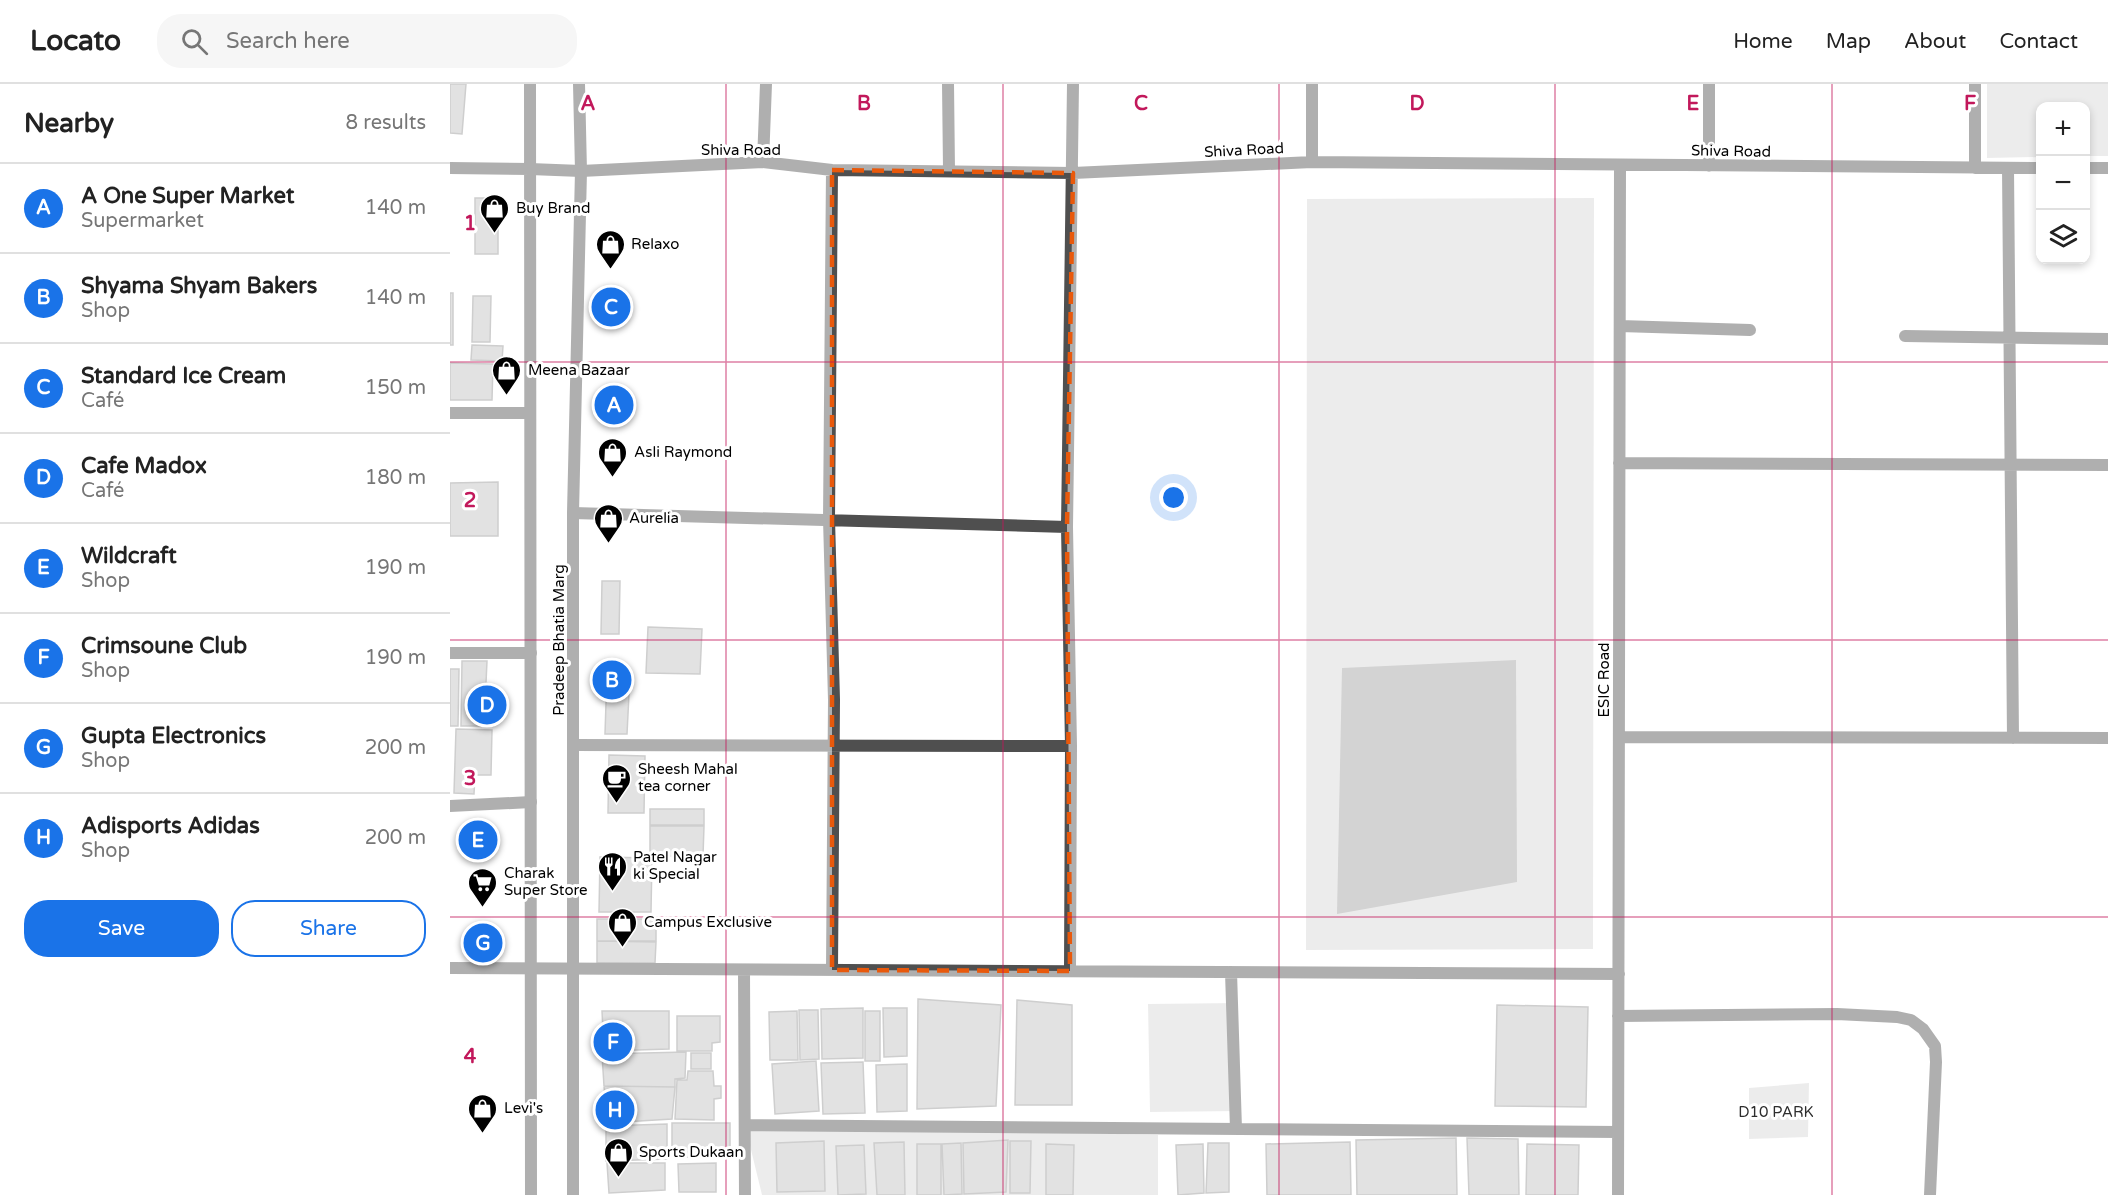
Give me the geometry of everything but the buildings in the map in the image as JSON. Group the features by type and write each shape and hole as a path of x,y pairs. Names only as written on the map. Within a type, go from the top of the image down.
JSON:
{"street":[{"name":"Pradeep Bhatia Marg","path":"530,84 531,1195"},
{"name":"Pradeep Bhatia Marg","path":"573,1195 573,513 581,171 579,84"},
{"path":"763,162 765,84"},
{"path":"948,84 949,169"},
{"path":"1070,971 1071,746 1068,527 1073,84"},
{"path":"1312,84 1312,162"},
{"path":"1709,84 1709,166"},
{"path":"1975,84 1975,168"},
{"name":"Shiva Road","path":"450,168 581,171 763,162 832,170 949,169 1073,173 1312,162 2036,168"},
{"name":"ESIC Road","path":"1618,1195 1620,165"},
{"path":"2008,168 2013,738"},
{"path":"2090,168 2108,168"},
{"path":"832,170 829,519 834,700 832,970"},
{"path":"1620,326 1750,330"},
{"path":"1905,336 2108,339"},
{"path":"450,413 530,413"},
{"path":"1619,463 2108,465"},
{"path":"573,513 1068,527"},
{"path":"450,653 531,653"},
{"path":"1619,737 2108,738"},
{"path":"574,745 1071,746"},
{"path":"450,806 531,802"},
{"path":"450,968 1619,974"},
{"path":"744,970 745,1195"},
{"path":"1231,972 1236,1129"},
{"path":"1618,1016 1837,1014 1911,1020 1923,1029 1935,1046 1930,1195"},
{"path":"745,1125 1618,1132"}],"highlighted area":[{"path":"832,170 1073,173 1067,527 1070,971 832,970"}],"green space":[{"path":"1987,84 2108,84 2108,156 2090,156 2090,102 2036,102 2036,157 1987,158"},
{"path":"1594,198 1593,949 1306,950 1307,199"},
{"path":"1237,1003 1239,1111 1150,1112 1148,1004"},
{"name":"D10 PARK","path":"1809,1083 1808,1137 1749,1139 1749,1088"},
{"path":"745,1125 1158,1135 1158,1195 762,1195"}],"shaded area":[{"path":"1516,660 1517,882 1337,914 1342,668"}],"place":[{"name":"Buy Brand","path":"495,234"},
{"name":"Relaxo","path":"610,270"},
{"name":"Standard Ice Cream","path":"611,307"},
{"name":"Meena Bazaar","path":"507,396"},
{"name":"A One Super Market","path":"614,405"},
{"name":"Asli Raymond","path":"613,478"},
{"name":"Aurelia","path":"608,544"},
{"name":"Shyama Shyam Bakers","path":"612,680"},
{"name":"Cafe Madox","path":"487,705"},
{"name":"Sheesh Mahal tea corner","path":"617,804"},
{"name":"Wildcraft","path":"478,840"},
{"name":"Patel Nagar ki Special","path":"612,892"},
{"name":"Charak Super Store","path":"483,908"},
{"name":"Gupta Electronics","path":"483,943"},
{"name":"Campus Exclusive","path":"623,948"},
{"name":"Crimsoune Club","path":"613,1042"},
{"name":"Adisports Adidas","path":"615,1110"},
{"name":"Levi's","path":"483,1134"},
{"name":"Sports Dukaan","path":"618,1178"}]}
